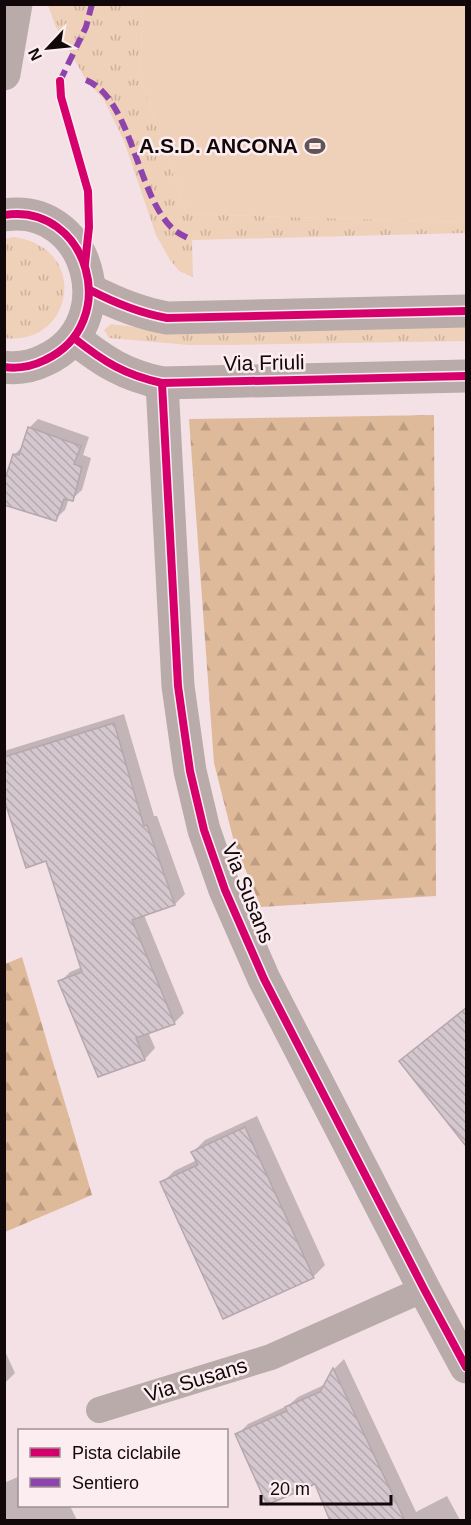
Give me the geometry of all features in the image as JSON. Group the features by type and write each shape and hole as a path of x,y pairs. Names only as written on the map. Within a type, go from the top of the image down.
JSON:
{"street":[{"path":"4,74 16,4"},
{"path":"4,215 36,217 56,227 72,242 85,264 90,290 88,307 74,338 57,355 35,365 4,367"},
{"path":"90,290 137,312 167,318 466,311"},
{"name":"Via Friuli","path":"74,338 112,366 141,378 162,383 466,376"},
{"name":"Via Susans","path":"162,383 178,686 190,771 204,830 225,890 264,979 466,1367"}],"lane":[{"name":"Via Susans","path":"99,1410 271,1357 424,1289"}],"green space":[{"path":"48,5 143,5 140,77 187,214 466,222 466,233 192,240 193,277 179,271 156,235 124,141 104,100 86,80 55,25"},
{"name":"A.S.D. ANCONA","path":"143,5 466,5 466,222 187,214 140,77"},
{"path":"13,237 38,245 54,258 63,276 64,295 58,313 46,327 28,337 4,338 5,239"},
{"path":"111,324 183,333 466,327 466,341 189,345 109,338 104,330"},
{"path":"434,415 436,896 261,907 234,842 214,763 189,419"},
{"path":"22,957 92,1195 5,1232 5,964"}],"building":[{"path":"28,427 81,446 74,464 82,467 73,501 64,499 56,521 4,505 4,482 13,454 19,455"},
{"path":"114,723 144,826 147,825 175,905 132,920 175,1024 136,1038 145,1060 98,1077 58,981 82,972 46,861 26,868 4,799 4,757"},
{"path":"466,1008 466,1146 399,1061"},
{"path":"245,1127 314,1278 223,1319 160,1182 198,1165 191,1152"},
{"path":"333,1368 405,1521 330,1521 315,1484 267,1505 235,1434 287,1411 285,1407 320,1392"}],"marked path":[{"path":"60,81 86,27 92,4"},
{"path":"86,80 101,90 114,106 160,212 174,230 192,240"}],"cycle path":[{"path":"60,81 61,97 88,191 89,227 85,264"},
{"path":"4,215 33,216 57,227 75,246 86,269 89,295 83,320 69,343 40,362 20,367 4,367"},
{"path":"90,290 127,307 167,318 466,311"},
{"path":"74,338 115,366 137,376 162,383 466,376"},
{"path":"162,383 178,686 190,771 204,830 225,890 264,979 466,1367"}],"place":[{"name":"A.S.D. ANCONA","path":"315,146"}]}
